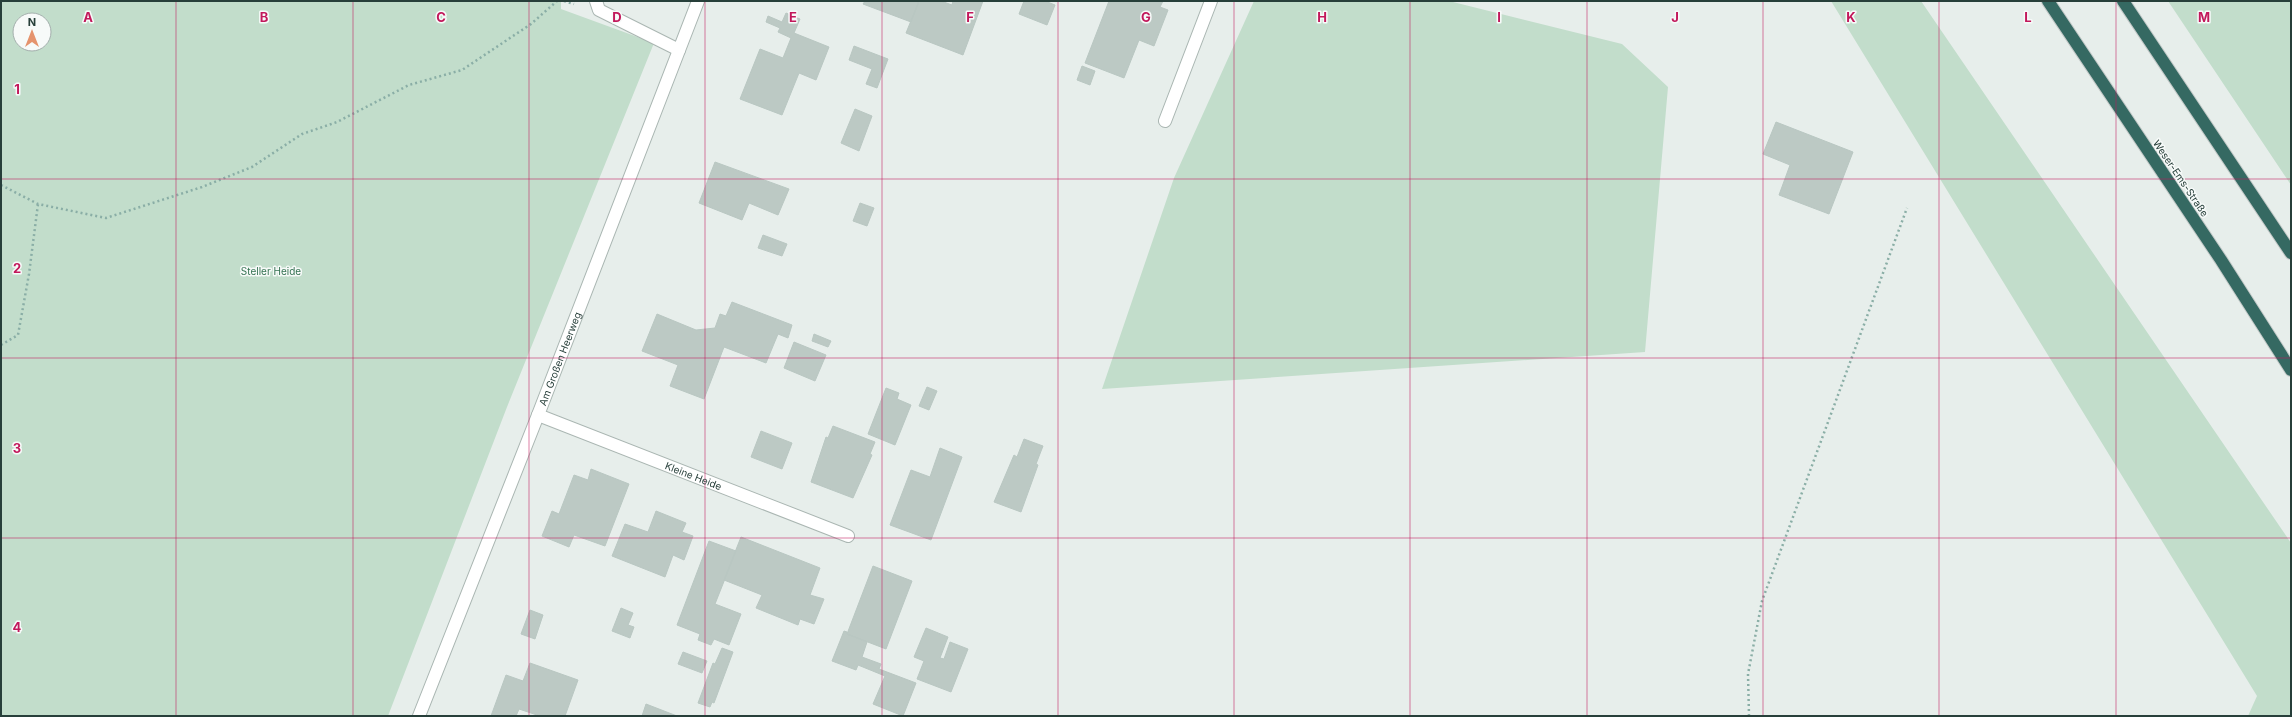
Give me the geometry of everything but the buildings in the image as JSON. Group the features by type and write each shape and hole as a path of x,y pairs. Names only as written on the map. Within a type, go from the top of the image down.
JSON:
{"highway":[{"name":"Weser-Ems-Straße","path":"2048,1 2221,260 2291,370"},
{"path":"2123,1 2291,253"}],"street":[{"path":"596,1 599,10 679,50"},
{"name":"Am Großen Heerweg","path":"418,716 538,415 698,1"},
{"path":"1165,121 1211,1"},
{"name":"Kleine Heide","path":"538,415 848,536"}],"path":[{"path":"1,185 38,204 106,218 202,187 252,168 302,134 337,122 409,85 462,70 531,24 557,1"},
{"path":"1,345 18,336 29,274 38,204"},
{"path":"1749,716 1748,674 1762,600 1907,208"}],"green space":[{"name":"Steller Heide","path":"1,1 561,1 561,9 654,43 507,407 388,716 1,716"},
{"path":"1254,1 1449,1 1622,44 1668,87 1645,352 1102,389 1174,178"},
{"path":"1831,1 1921,1 2291,543 2291,716 2248,716 2257,696"},
{"path":"2168,1 2291,1 2291,185"}]}
